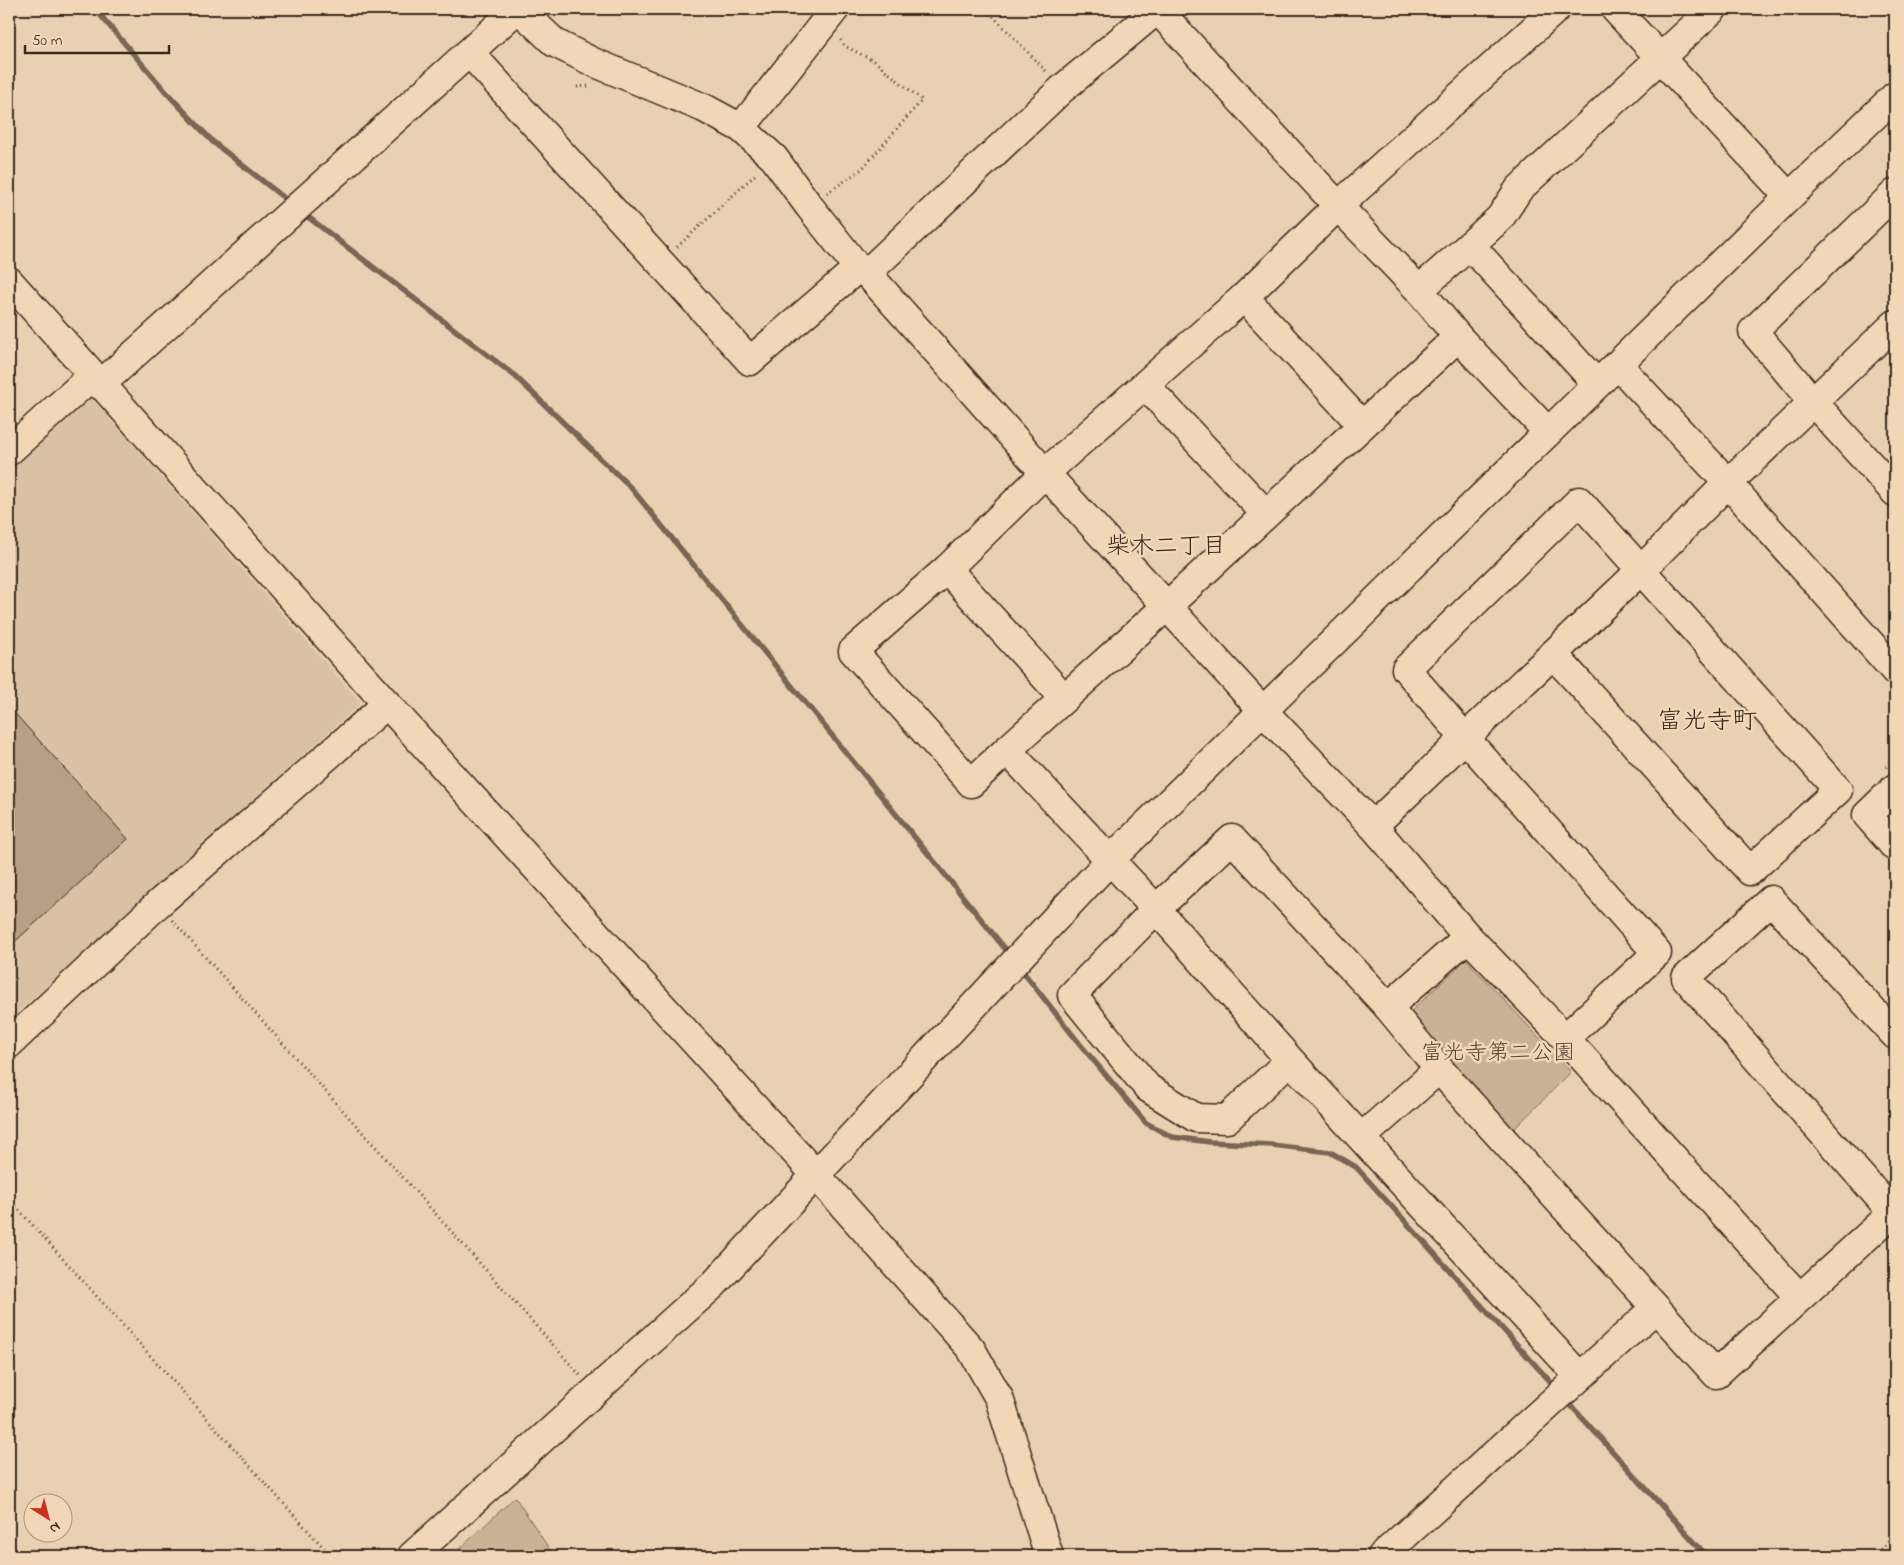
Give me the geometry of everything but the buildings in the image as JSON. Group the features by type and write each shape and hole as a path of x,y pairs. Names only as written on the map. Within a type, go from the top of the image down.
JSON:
{"street":[{"path":"9,450 96,380 518,9 555,44 704,108 741,128 774,158 809,206 863,270 1262,710 1373,826 1468,937 1565,1038 1799,1298"},
{"path":"470,53 750,361 863,270 1062,89 1158,9 1338,206 1419,290 1458,338 1548,432"},
{"path":"1458,338 1167,606 971,782 853,651 947,569 1046,473 1244,297 1338,206 1556,9"},
{"path":"1615,9 1789,197"},
{"path":"1419,290 1500,218 1519,189 1713,9"},
{"path":"741,128 830,14"},
{"path":"412,1556 714,1284 1110,860 1789,197 1895,96"},
{"path":"1895,193 1753,331 1814,403 1895,492"},
{"path":"1470,245 1597,384"},
{"path":"9,281 386,704 816,1175 971,1349 999,1398 1048,1556"},
{"path":"1244,297 1362,425"},
{"path":"1373,826 1895,324"},
{"path":"1618,365 1728,484 1895,671"},
{"path":"1145,385 1266,514"},
{"path":"1553,654 1750,871 1838,790 1579,501 1406,668 1465,738 1657,953 1565,1038"},
{"path":"947,569 1064,698"},
{"path":"9,1044 158,904 386,704"},
{"path":"1007,750 1156,909 1290,1060 1362,1137 1576,1379"},
{"path":"1895,788 1867,815 1895,847"},
{"path":"1290,1060 1227,1119 1196,1118 1148,1088 1072,995 1156,909 1232,839 1388,1007 1439,1069 1716,1374 1894,1212 1686,978 1771,900 1895,1035"},
{"path":"1388,1007 1468,937"},
{"path":"1362,1137 1439,1069"},
{"path":"1382,1556 1551,1401 1656,1308"}],"path":[{"path":"986,9 1062,89"},
{"path":"809,206 862,169 922,100 874,61 845,46 830,14"},
{"path":"660,262 774,158"},
{"path":"158,904 595,1392"},
{"path":"9,1199 331,1556"},
{"path":"1873,1556 1895,1536"}],"shaded area":[{"path":"91,397 361,703 9,1020 9,471"}],"green space":[{"name":"富光寺第二公園","path":"1466,959 1571,1072 1512,1131 1407,1015"},
{"path":"515,1497 554,1556 452,1556"}],"waterway":[{"path":"95,9 167,93 213,142 283,197"},
{"path":"308,217 515,376 632,489 1011,956"},
{"path":"1020,968 1079,1043 1146,1123 1172,1137 1330,1152 1356,1167 1557,1389"},
{"path":"1566,1400 1707,1556"}],"district":[{"name":"柴木二丁目","path":"1166,547"},
{"name":"富光寺町","path":"1707,722"}]}
